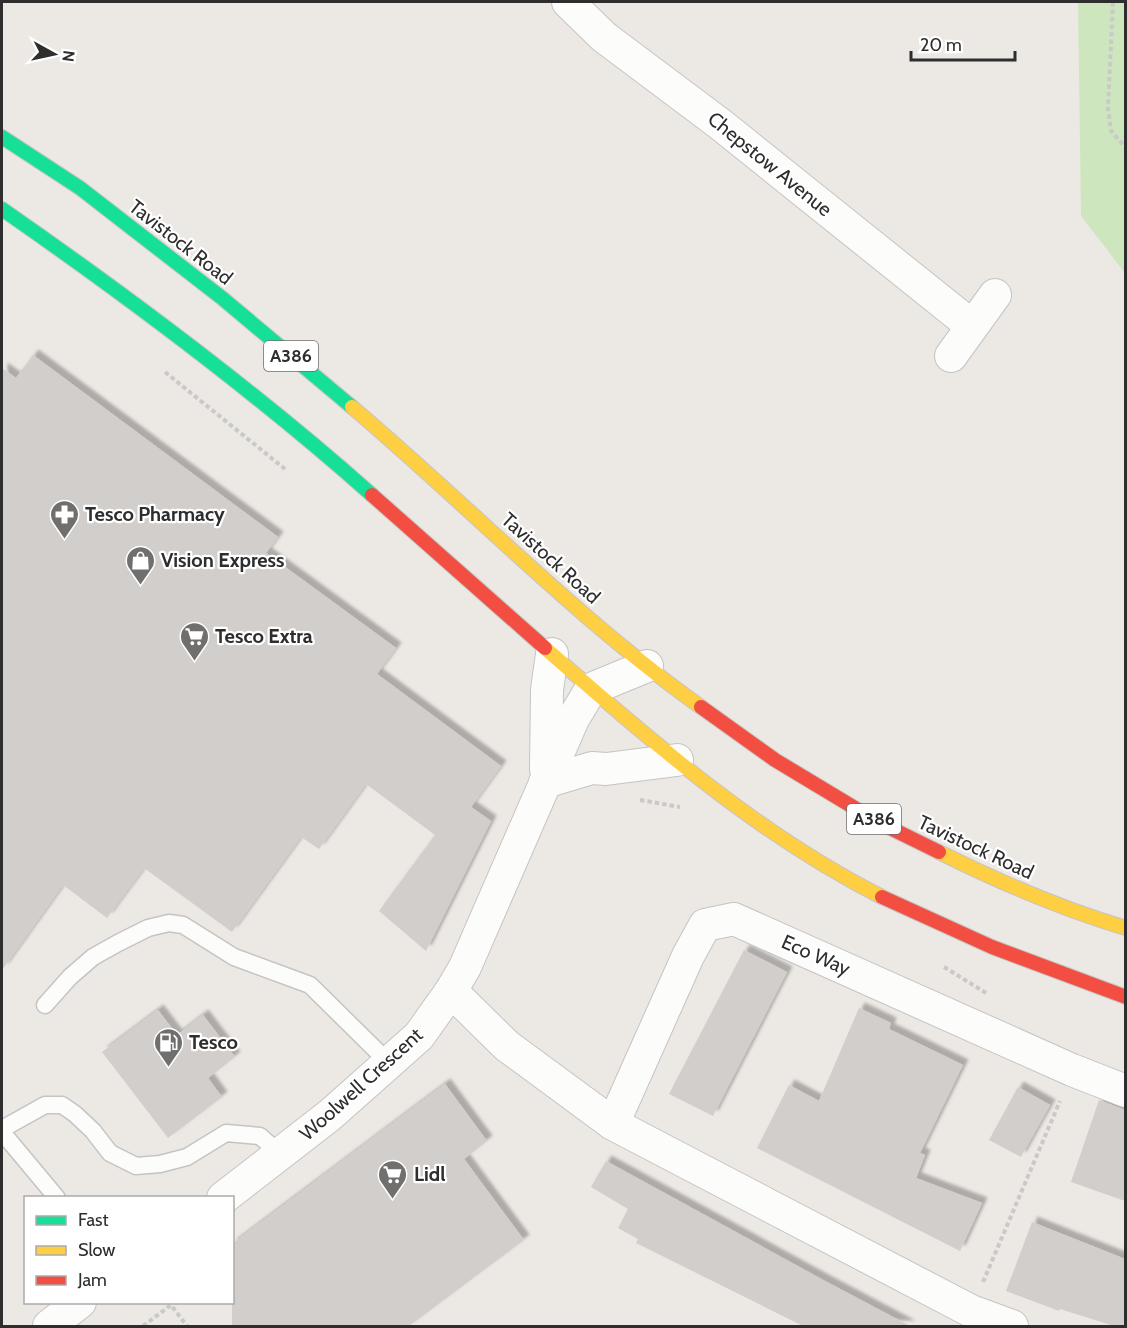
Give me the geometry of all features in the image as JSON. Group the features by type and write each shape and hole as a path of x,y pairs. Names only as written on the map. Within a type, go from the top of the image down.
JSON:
{"highway":[{"name":"Tavistock Road","path":"2,137 80,188 222,298 392,440 598,627 685,696 775,760 878,822 1029,893 1125,928"},
{"name":"A386","path":"2,209 211,360 356,480 591,689 677,760 786,841 861,887 984,945 1125,997"}],"street":[{"name":"Chepstow Avenue","path":"568,2 604,37 720,124 972,326"},
{"path":"951,356 995,295"},
{"name":"Woolwell Crescent","path":"224,1196 330,1115 418,1036 465,968 545,782 547,690 552,654"},
{"path":"545,782 573,719 591,689 647,666"},
{"path":"545,782 592,768 606,769 677,760"},
{"name":"Eco Way","path":"613,1124 688,956 705,925 734,919 1072,1070 1125,1091"},
{"path":"451,991 507,1046 613,1124 962,1319 1012,1326"},
{"path":"49,1326 77,1304"}],"lane":[{"path":"45,1005 70,977 93,957 110,947 148,928 169,923 183,925 234,957 310,985 389,1063"},
{"path":"56,1196 2,1131 45,1105 62,1105 93,1131 110,1153 136,1166 160,1164 187,1157 226,1133 260,1136 280,1154"}],"path":[{"path":"1113,2 1108,108 1111,131 1125,148"},
{"path":"164,372 294,476"},
{"path":"962,1319 1072,1070"},
{"path":"143,1326 171,1305 187,1326"}],"green space":[{"path":"1078,2 1125,2 1125,273 1081,216"}],"building":[{"name":"Tesco Extra","path":"33,355 278,537 266,553 396,648 377,674 501,766 471,807 491,821 426,951 379,911 435,835 366,784 319,849 301,837 232,932 144,868 107,918 63,885 2,970 2,368 16,378"},
{"path":"744,950 787,972 713,1116 669,1094"},
{"path":"859,1008 891,1023 889,1029 963,1065 920,1153 925,1155 916,1178 982,1203 960,1251 757,1148 789,1085 819,1101"},
{"name":"Tesco","path":"158,1010 177,1035 203,1015 235,1057 208,1078 222,1097 168,1138 102,1052"},
{"name":"Lidl","path":"445,1084 487,1141 464,1159 524,1240 409,1326 232,1326 234,1242"},
{"path":"1018,1087 1050,1105 1021,1157 989,1140"},
{"path":"1099,1100 1125,1110 1125,1201 1071,1182"},
{"path":"606,1161 910,1326 803,1326 636,1243 638,1239 618,1228 628,1209 591,1187"},
{"path":"1032,1222 1125,1259 1125,1326 1114,1326 1060,1309 1059,1311 1006,1291"}],"traffic: fast":[{"path":"2,137 80,188 222,298 352,407"},
{"path":"2,209 191,346 283,419 372,495"}],"traffic: slow":[{"path":"352,407 566,599 655,673 701,707"},
{"path":"545,648 665,751 748,815 836,872 882,897"},
{"path":"939,852 1031,894 1126,928"}],"traffic: jam":[{"path":"372,495 545,648"},
{"path":"701,707 775,760 878,822 939,852"},
{"path":"882,897 992,947 1126,997"}],"place":[{"name":"Tesco Pharmacy","path":"64,540"},
{"name":"Vision Express","path":"140,586"},
{"name":"Tesco Extra","path":"194,662"},
{"name":"Tesco","path":"168,1068"},
{"name":"Lidl","path":"393,1200"}]}
